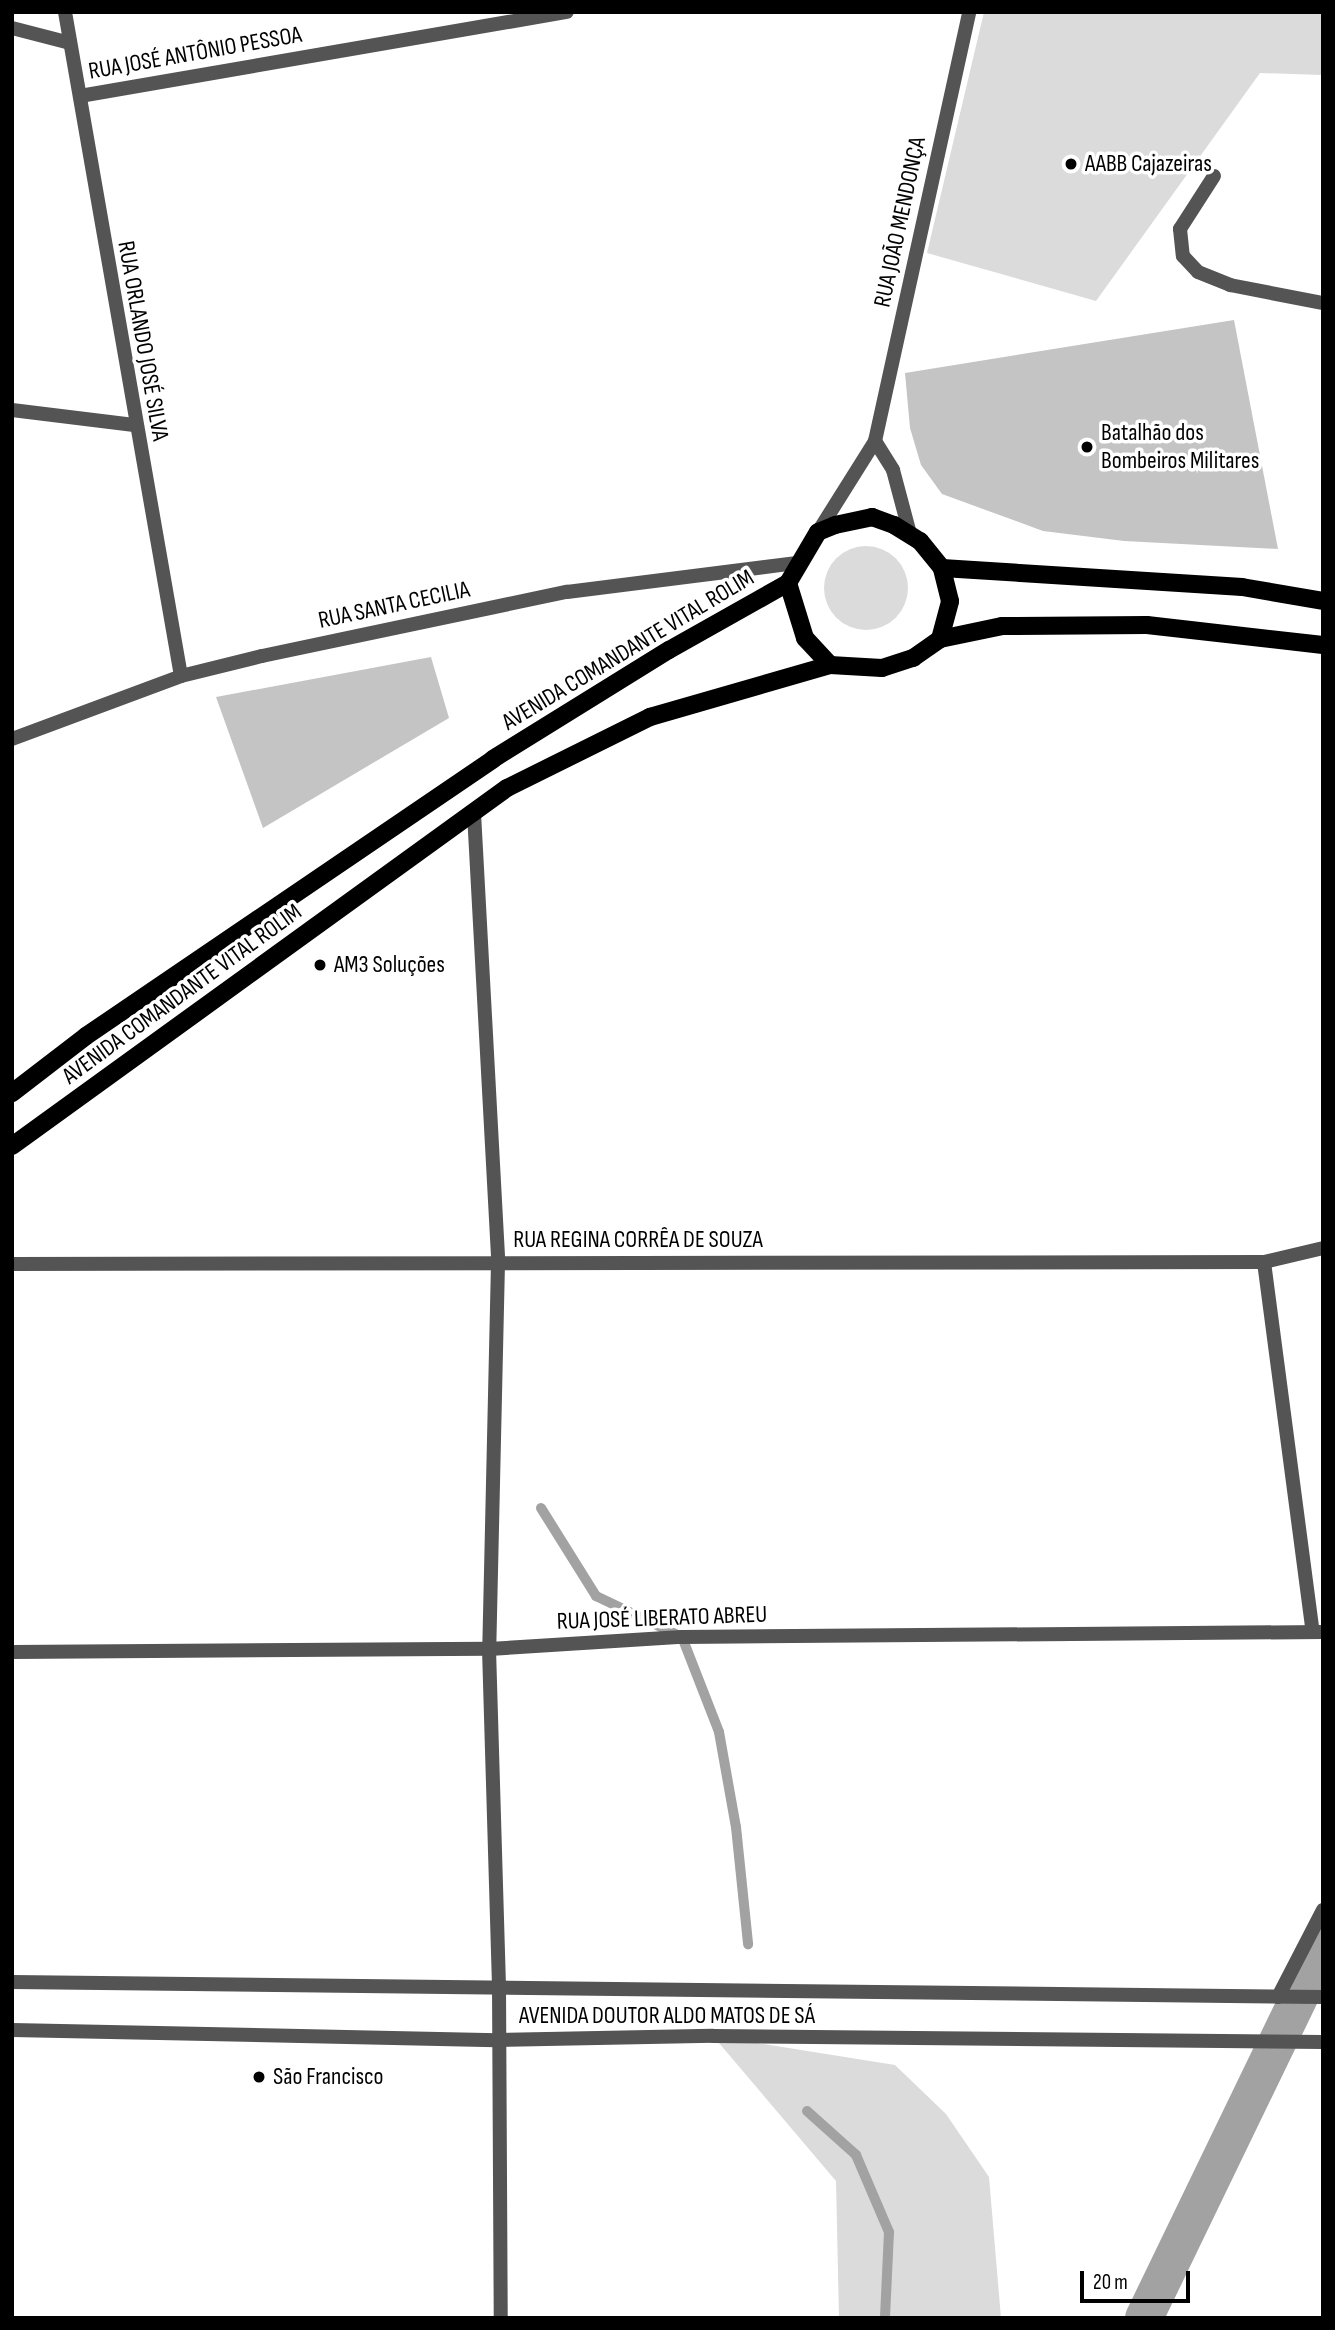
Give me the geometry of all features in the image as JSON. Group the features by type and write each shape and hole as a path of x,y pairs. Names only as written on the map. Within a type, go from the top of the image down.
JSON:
{"main road":[{"path":"818,532 852,519 872,517 910,534 942,568 950,601 940,639"},
{"name":"AVENIDA COMANDANTE VITAL ROLIM","path":"12,1093 86,1036 493,759 788,583 797,563 818,532"},
{"path":"942,568 1242,587 1323,601"},
{"path":"788,583 805,638 830,665"},
{"name":"AVENIDA COMANDANTE VITAL ROLIM","path":"12,1146 507,788 650,717 830,665 882,668 913,658 940,639 1002,626 1147,625 1323,645"}],"street":[{"name":"RUA ORLANDO JOSÉ SILVA","path":"65,12 134,425 181,676"},
{"name":"RUA JOSÉ ANTÔNIO PESSOA","path":"80,96 566,12"},
{"name":"RUA JOÃO MENDONÇA","path":"818,532 875,441 969,12"},
{"name":"RUA JOSÉ ANTÔNIO PESSOA","path":"12,28 70,43"},
{"path":"1214,176 1181,229 1183,256 1198,272 1230,285 1323,303"},
{"path":"12,410 134,425"},
{"path":"875,441 893,470 910,534"},
{"name":"RUA SANTA CECILIA","path":"12,739 181,676 567,592 797,563"},
{"path":"474,813 498,1264 489,1649 499,1986 497,2040 501,2318"},
{"name":"RUA REGINA CORRÊA DE SOUZA","path":"12,1264 1264,1262 1323,1248"},
{"path":"1264,1262 1318,1632"},
{"name":"RUA JOSÉ LIBERATO ABREU","path":"12,1652 489,1649 682,1637 1318,1632"},
{"path":"1285,1997 1323,1910"},
{"name":"AVENIDA DOUTOR ALDO MATOS DE SÁ","path":"12,1982 1323,1997"},
{"name":"AVENIDA DOUTOR ALDO MATOS DE SÁ","path":"12,2029 497,2040 713,2036 1323,2042"}],"shaded area":[{"name":"AABB Cajazeiras","path":"984,12 1323,12 1323,75 1260,73 1096,301 927,253"},
{"path":"858,546 874,546 890,553 901,564 908,580 905,604 896,618 874,630 858,630 842,623 831,612 824,596 824,580 831,564 842,553"},
{"path":"713,2036 895,2065 946,2114 989,2177 1001,2318 839,2318 836,2181"}],"building":[{"name":"Batalhão dos Bombeiros Militares","path":"1234,320 1278,549 1124,541 1043,531 942,494 921,465 910,428 905,373"},
{"path":"431,657 449,718 263,828 216,697"}],"waterway":[{"path":"541,1508 596,1596 682,1637 719,1732 736,1827 748,1944"},
{"path":"1144,2318 1323,1948"},
{"path":"807,2111 856,2155 889,2232 885,2318"}],"place":[{"name":"AABB Cajazeiras","path":"1071,164"},
{"name":"Batalhão dos Bombeiros Militares","path":"1087,447"},
{"name":"AM3 Soluções","path":"320,965"},
{"name":"São Francisco","path":"259,2077"}]}
